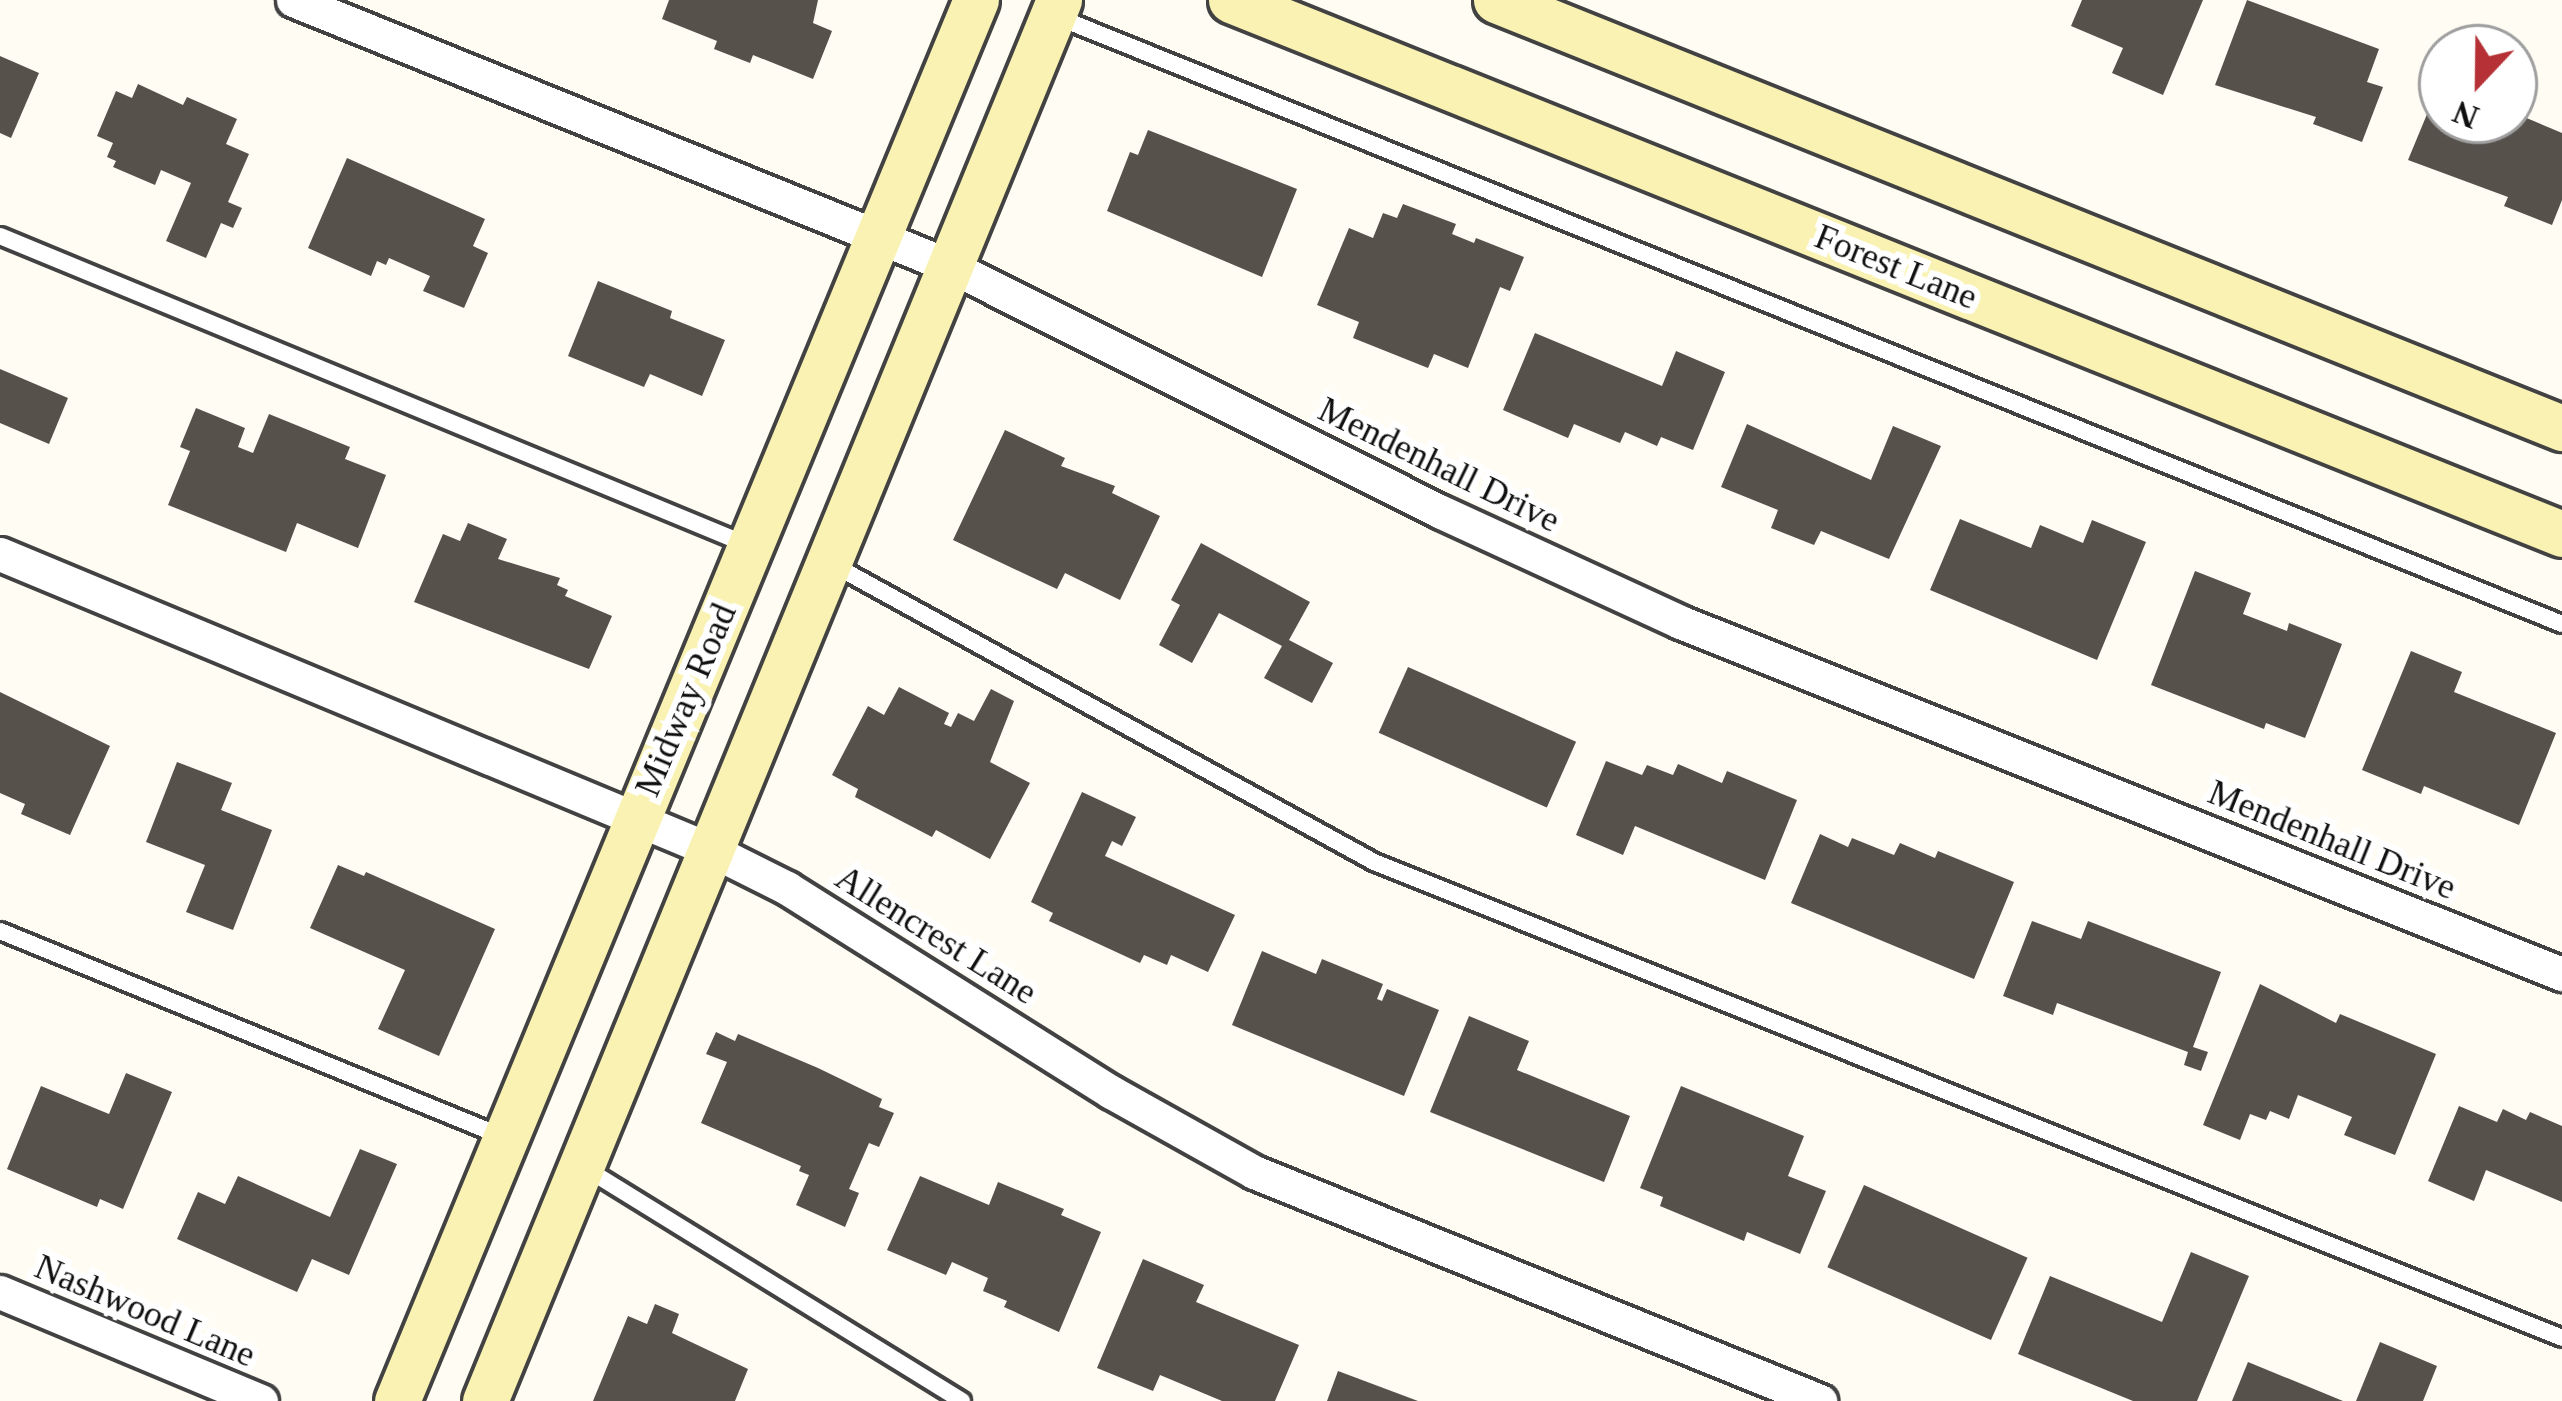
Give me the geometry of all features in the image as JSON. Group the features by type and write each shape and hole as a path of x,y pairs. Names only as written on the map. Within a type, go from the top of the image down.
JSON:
{"main road":[{"name":"Midway Road","path":"398,1401 976,0"},
{"name":"Forest Lane","path":"1231,0 2562,534"},
{"path":"1496,0 2562,428"},
{"path":"485,1401 1056,8"}],"street":[{"name":"Mendenhall Drive","path":"293,0 950,266 1441,512 1680,622 2562,974"},
{"name":"Allencrest Lane","path":"0,554 637,818 788,888 1112,1092 1254,1172 1820,1401"},
{"name":"Nashwood Lane","path":"0,1292 261,1401"}],"lane":[{"path":"1056,8 2562,623"},
{"path":"0,236 751,546"},
{"path":"829,562 1374,862 2562,1338"},
{"path":"0,931 506,1138"},
{"path":"581,1166 962,1401"}],"building":[{"path":"669,0 818,0 813,23 832,31 813,79 753,55 750,63 714,49 717,41 662,19"},
{"path":"2082,0 2203,0 2163,95 2112,73 2123,48 2071,26"},
{"path":"2247,0 2379,49 2367,82 2383,87 2362,142 2313,124 2316,117 2215,85"},
{"path":"0,56 39,73 11,138 0,133"},
{"path":"138,84 183,105 187,97 237,119 226,144 249,154 228,202 242,208 233,228 221,223 206,258 166,241 191,183 161,170 155,185 113,167 116,161 107,157 113,143 97,136 116,91 132,98"},
{"path":"2538,123 2562,133 2562,200 2552,225 2504,206 2508,197 2408,160 2418,136 2418,144 2538,144"},
{"path":"1148,130 1297,189 1262,277 1107,211 1130,152 1138,155"},
{"path":"347,158 485,219 473,246 488,253 464,308 423,291 430,276 389,258 386,265 377,261 371,276 308,248"},
{"path":"1403,204 1456,224 1452,234 1524,257 1510,291 1500,287 1468,368 1434,354 1428,368 1353,338 1359,322 1317,305 1349,228 1373,238 1383,213 1397,218"},
{"path":"598,281 672,311 670,318 725,340 702,396 650,374 644,387 568,356"},
{"path":"1535,333 1662,386 1676,351 1725,372 1693,450 1661,437 1657,446 1625,432 1620,443 1574,424 1568,438 1503,410"},
{"path":"0,369 68,398 49,444 0,423"},
{"path":"196,408 245,428 238,447 253,453 269,414 350,447 345,459 386,475 358,548 297,523 286,552 168,505 190,451 180,447"},
{"path":"1747,424 1871,480 1893,426 1941,446 1889,559 1821,531 1814,545 1771,528 1778,510 1721,487"},
{"path":"1005,430 1065,458 1061,466 1115,486 1112,493 1160,516 1120,600 1065,573 1057,589 953,540"},
{"path":"1960,519 2031,548 2040,525 2083,543 2092,520 2146,542 2097,660 1930,590"},
{"path":"468,523 507,539 498,559 560,578 557,585 568,590 565,596 612,616 589,669 414,602 443,534 460,541"},
{"path":"1201,543 1310,602 1289,640 1333,663 1312,703 1264,678 1282,646 1219,613 1192,663 1159,645 1180,605 1171,600"},
{"path":"2195,571 2251,593 2243,614 2287,631 2289,623 2342,644 2305,738 2266,723 2264,729 2151,685"},
{"path":"2411,651 2462,672 2454,692 2556,733 2519,825 2424,786 2421,794 2362,770"},
{"path":"1408,667 1576,742 1547,808 1379,733"},
{"path":"899,687 949,713 944,724 951,727 958,713 974,721 991,689 1014,701 990,762 1030,783 990,859 936,830 932,837 855,797 858,789 832,775 868,706 884,715"},
{"path":"0,692 110,746 70,835 21,814 25,804 0,793"},
{"path":"1606,761 1642,775 1647,765 1673,775 1678,764 1722,783 1727,771 1797,800 1765,880 1635,826 1623,855 1576,835"},
{"path":"177,762 232,783 221,810 272,830 233,930 186,912 205,865 146,842"},
{"path":"1082,792 1136,817 1122,846 1112,841 1105,856 1235,915 1208,972 1171,955 1167,965 1144,955 1140,963 1049,921 1053,913 1031,902"},
{"path":"1820,834 1848,847 1852,838 1894,855 1900,843 1935,858 1938,851 2014,882 1974,979 1791,903"},
{"path":"338,865 364,876 366,872 495,929 439,1056 378,1029 405,970 310,928"},
{"path":"2032,921 2081,939 2088,921 2221,972 2193,1047 2208,1052 2201,1071 2184,1065 2188,1052 2057,1003 2053,1015 2003,996"},
{"path":"1262,951 1316,974 1322,959 1383,984 1377,999 1382,1001 1387,989 1439,1010 1404,1096 1232,1025"},
{"path":"2260,984 2336,1023 2340,1014 2436,1054 2395,1155 2344,1135 2352,1117 2298,1095 2289,1119 2270,1111 2266,1120 2250,1114 2240,1140 2203,1125"},
{"path":"1469,1016 1529,1041 1517,1070 1630,1116 1604,1182 1430,1112"},
{"path":"716,1032 735,1041 738,1034 818,1068 882,1099 879,1107 894,1113 879,1147 869,1143 849,1189 859,1193 845,1227 796,1205 809,1175 799,1171 801,1166 701,1123 727,1062 706,1054"},
{"path":"126,1073 172,1092 123,1209 100,1199 97,1207 7,1169 41,1086 109,1114"},
{"path":"1681,1086 1804,1136 1788,1176 1826,1191 1800,1254 1747,1232 1744,1241 1660,1206 1663,1197 1640,1188"},
{"path":"2459,1106 2497,1122 2503,1109 2526,1120 2530,1112 2562,1126 2562,1202 2486,1170 2474,1201 2428,1181"},
{"path":"360,1149 397,1164 349,1275 312,1259 297,1292 177,1239 198,1192 225,1204 238,1176 330,1217"},
{"path":"920,1176 989,1205 998,1182 1064,1209 1061,1215 1101,1232 1059,1332 1004,1307 1007,1301 983,1291 988,1278 952,1262 946,1275 887,1250"},
{"path":"1864,1185 2028,1258 1991,1340 1827,1267"},
{"path":"2191,1252 2249,1276 2197,1401 2133,1401 2018,1354 2050,1276 2162,1322"},
{"path":"1143,1259 1204,1285 1196,1302 1299,1345 1275,1401 1222,1401 1160,1375 1153,1391 1097,1368"},
{"path":"655,1304 679,1314 672,1333 748,1369 735,1401 593,1401 628,1316 647,1324"},
{"path":"2380,1342 2437,1366 2423,1401 2356,1401"},
{"path":"2248,1362 2343,1401 2232,1401"},
{"path":"1338,1371 1418,1401 1327,1401"}]}
